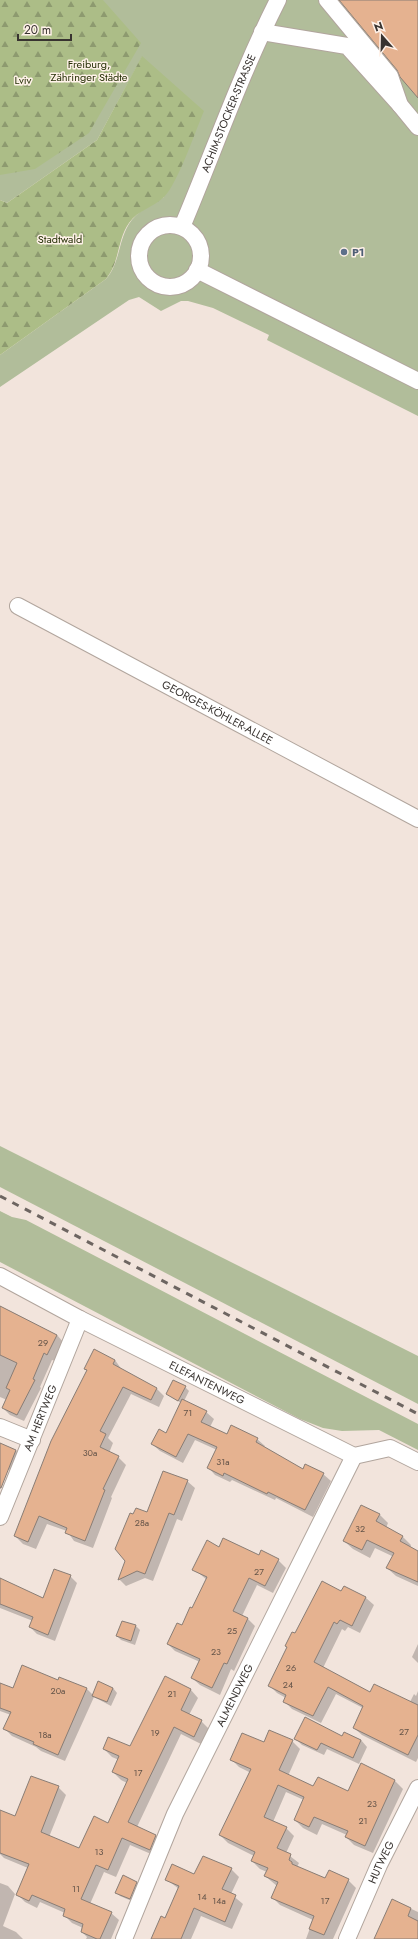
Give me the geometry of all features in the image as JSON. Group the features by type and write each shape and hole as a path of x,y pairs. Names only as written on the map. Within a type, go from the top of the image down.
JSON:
{"street":[{"name":"ACHIM-STOCKER-STRASSE","path":"182,227 262,32 278,0"},
{"path":"328,0 390,76 400,105"},
{"path":"262,32 347,46 418,127"},
{"path":"169,225 182,227 193,234 200,246 201,258 197,270 193,276 182,284 168,286 155,282 142,268 140,261 141,248 146,236 157,228 169,225"},
{"path":"197,270 418,381"},
{"name":"GEORGES-KÖHLER-ALLEE","path":"18,606 418,819"},
{"name":"ELEFANTENWEG","path":"0,1276 80,1319 354,1456"},
{"name":"AM HERTWEG","path":"0,1517 80,1319"},
{"path":"0,1427 32,1440"},
{"path":"354,1456 390,1448 418,1462"},
{"name":"ALMENDWEG","path":"124,1939 175,1814 354,1456"},
{"name":"HUTWEG","path":"347,1939 379,1865 418,1788"}],"green space":[{"path":"0,0 418,0 418,416 267,340 269,335 213,308 188,301 181,301 161,311 139,297 129,300 0,387 0,355 106,279 111,273 117,259 125,231 129,224 145,209 164,197 142,57 97,140 7,203 0,200"},
{"path":"0,0 103,0 141,43 89,133 35,169 0,175"},
{"name":"Stadtwald","path":"142,56 204,111 175,181 164,197 141,212 129,223 122,237 114,265 106,279 0,355 0,200 7,203 97,140"},
{"path":"0,1146 418,1356 418,1404 0,1187"},
{"path":"0,1211 12,1217 26,1220 418,1424 418,1450 379,1430 342,1431 323,1428 300,1419 0,1262"}],"building":[{"path":"339,0 418,0 418,98 400,77 397,70"},
{"path":"0,1306 57,1335 47,1355 44,1353 33,1379 35,1380 17,1415 2,1408 10,1390 6,1388 17,1363 0,1355"},
{"path":"94,1349 115,1360 113,1364 157,1388 151,1400 123,1387 100,1431 106,1434 100,1447 119,1456 103,1489 105,1490 85,1541 65,1533 67,1528 39,1516 28,1542 14,1536 51,1441 87,1370 84,1369"},
{"path":"173,1380 186,1386 178,1401 166,1394"},
{"path":"182,1399 207,1411 201,1422 227,1434 231,1425 258,1438 256,1442 303,1469 305,1464 324,1473 305,1510 268,1492 267,1494 224,1473 223,1476 207,1468 217,1447 188,1434 176,1457 151,1444 159,1429 166,1433"},
{"path":"0,1443 16,1450 1,1488 0,1488"},
{"path":"163,1471 188,1480 174,1515 169,1513 145,1574 137,1571 118,1580 125,1561 115,1549 130,1513 133,1514 136,1508 147,1512"},
{"path":"361,1505 380,1514 376,1521 403,1536 400,1541 418,1551 418,1582 386,1568 394,1553 367,1540 362,1550 343,1541"},
{"path":"223,1538 259,1555 261,1550 279,1559 265,1586 249,1578 233,1611 248,1618 227,1664 224,1663 212,1688 191,1678 200,1659 167,1644 177,1623 182,1625 190,1607 192,1608 207,1577 192,1570 207,1540 219,1547"},
{"path":"54,1569 71,1575 48,1635 29,1627 33,1617 0,1604 0,1578 43,1598"},
{"path":"322,1581 341,1591 344,1586 366,1597 352,1626 340,1620 337,1624 334,1622 314,1662 370,1692 374,1684 418,1705 418,1735 408,1755 353,1728 363,1706 328,1687 313,1716 283,1702 286,1695 268,1686 287,1647 285,1646 292,1632 295,1633"},
{"path":"122,1621 136,1625 131,1641 116,1636"},
{"path":"22,1665 58,1680 59,1677 87,1688 58,1755 33,1744 34,1742 3,1729 11,1712 0,1708 0,1683 13,1688"},
{"path":"165,1676 191,1689 181,1710 202,1720 194,1737 174,1727 128,1822 156,1835 150,1850 122,1838 108,1870 96,1865 81,1899 112,1912 100,1939 97,1939 81,1932 83,1924 63,1916 65,1909 32,1895 29,1901 16,1895 29,1864 0,1853 0,1810 15,1816 31,1776 59,1786 41,1832 79,1848 94,1816 108,1823 128,1779 112,1772 119,1756 103,1749 108,1737 130,1746"},
{"path":"98,1681 113,1688 107,1702 92,1696"},
{"path":"305,1717 342,1736 344,1732 361,1740 353,1758 321,1743 317,1750 294,1739"},
{"path":"269,1730 293,1740 279,1770 313,1786 318,1777 348,1791 361,1763 395,1780 365,1846 345,1837 348,1831 314,1817 309,1827 294,1820 304,1797 278,1785 264,1817 287,1827 277,1848 291,1854 289,1860 292,1864 325,1878 329,1870 349,1879 324,1935 309,1929 314,1916 271,1898 278,1882 264,1876 268,1868 251,1861 255,1852 219,1835 251,1769 230,1760 242,1733 264,1742"},
{"path":"203,1856 232,1868 222,1889 236,1895 225,1922 194,1908 181,1939 151,1939 161,1916 165,1918 179,1886 165,1880 172,1864 194,1874"},
{"path":"123,1875 137,1882 130,1899 115,1893"},
{"path":"392,1899 411,1908 408,1916 418,1921 418,1939 374,1939"}],"railway":[{"path":"0,1196 418,1414"}],"place":[{"name":"P1","path":"344,252"}],"park label":[{"name":"Freiburg, Zähringer Städte","path":"89,70"},
{"name":"Lviv","path":"23,80"}]}
